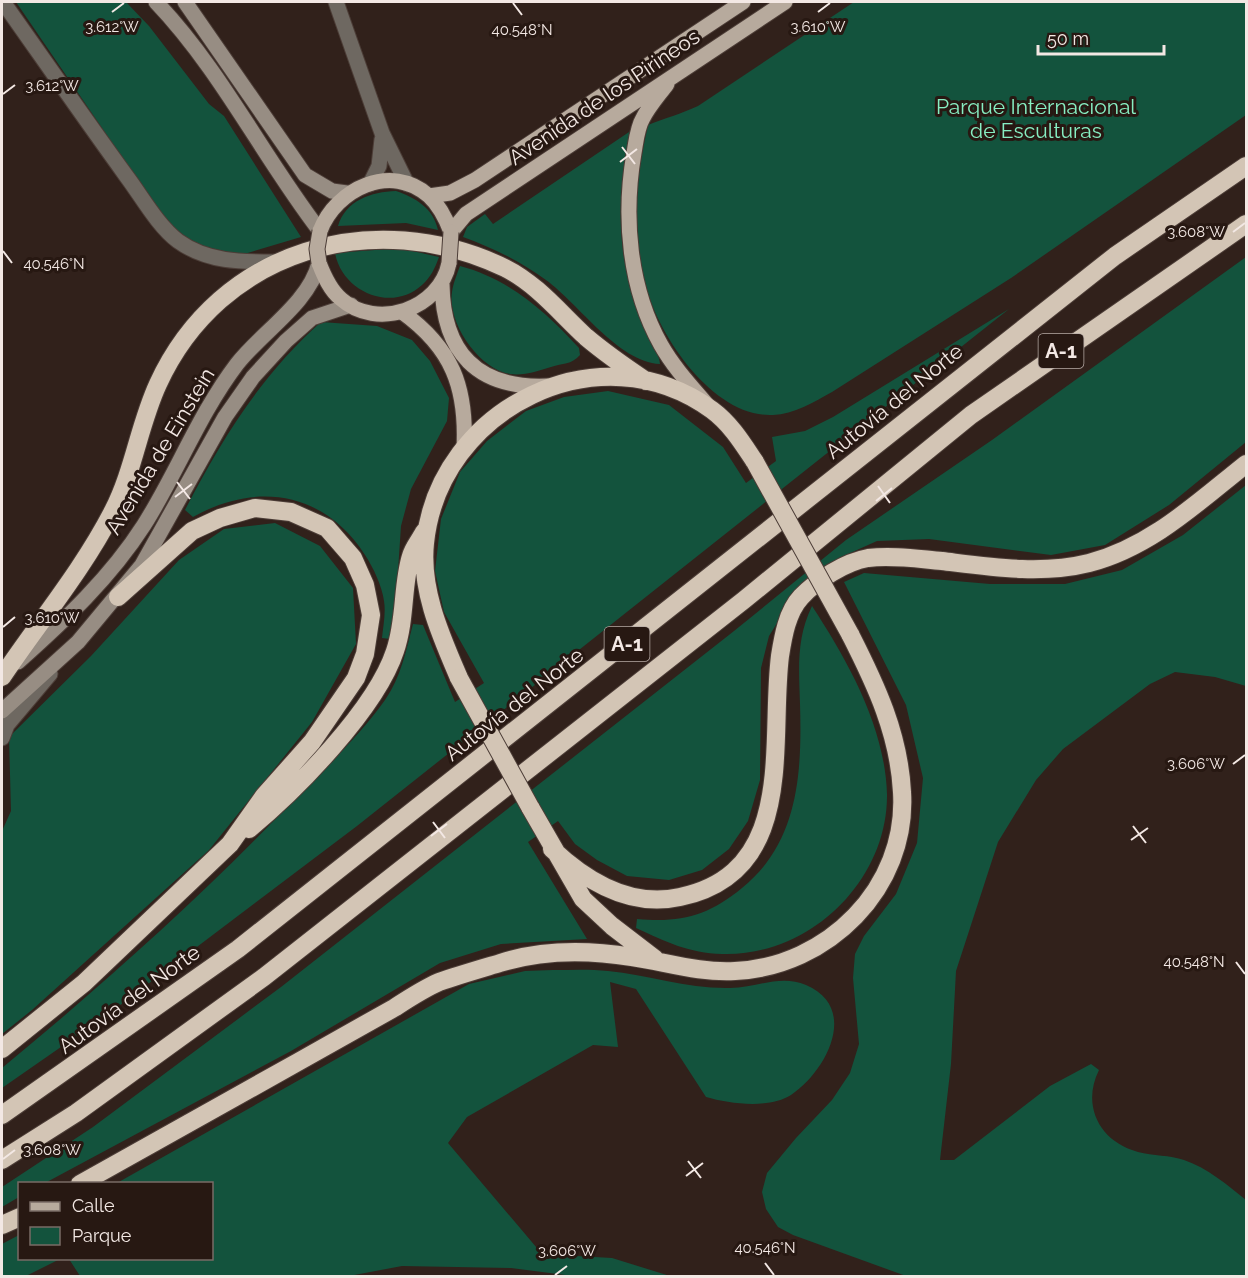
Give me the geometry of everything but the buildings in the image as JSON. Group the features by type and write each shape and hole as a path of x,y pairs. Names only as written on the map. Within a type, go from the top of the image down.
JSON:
{"highway":[{"name":"Autovía del Norte","path":"2,1115 238,949 1115,256 1246,166"},
{"name":"A-1","path":"2,1160 76,1113 264,977 744,600 970,415 1246,224"},
{"path":"2,677 95,545 132,467 144,423 158,385 191,330 244,281 275,262 307,251 370,239 410,239 464,252 507,269 524,280 607,354 646,381"},
{"path":"2,1049 84,983 230,844 273,809 351,724 377,690 395,651 404,619 411,556 428,525 437,497 464,448 485,426 522,400 550,386 580,378 612,375 646,381 679,392 711,409 736,434 755,462 850,634 883,700 893,732 903,795 894,850 874,894 846,927 824,943 783,963 735,971 710,971 598,953 568,953 515,958 437,983 84,1182"},
{"path":"552,849 586,879 615,892 669,900 707,888 729,875 743,862 765,827 771,804 778,748 778,678 783,632 800,597 839,568 867,558 906,557 1028,570 1087,564 1125,552 1162,530 1246,464"},
{"path":"118,597 192,531 220,518 255,508 291,512 327,528 353,558 365,585 371,615 365,654 356,678 319,732 264,796 230,844"},
{"path":"428,525 425,564 430,595 440,633 459,678 552,849 583,899 632,942 662,963"},
{"path":"2,1226 18,1218"}],"main road":[{"name":"Avenida de los Pirineos","path":"429,196 450,193 475,180 743,2"},
{"name":"Avenida de los Pirineos","path":"451,232 466,214 785,2"},
{"path":"672,76 642,119 636,139 628,206 630,241 642,304 652,328 673,363 711,409"},
{"path":"442,284 423,301 402,312 380,315 351,305 333,290 319,263 317,249 320,231 330,211 347,193 370,184 385,182 407,184 429,196 442,211 451,232 449,263 442,284 444,315 458,346 481,374 509,384 550,386"},
{"path":"402,312 429,334 453,368 461,389 465,410 464,448"}],"street":[{"path":"3,2 96,134 159,220 178,241 207,256 235,262 275,262"},
{"path":"156,2 179,26 205,62 320,231"},
{"path":"185,2 305,175 332,191 347,193"},
{"path":"336,2 382,133 407,184"},
{"path":"370,184 382,155 382,133"},
{"name":"Avenida de Einstein","path":"2,677 65,620 117,562 144,526 207,408 237,364 309,287 319,263"},
{"name":"Avenida de Einstein","path":"2,711 78,642 118,597 142,565 225,417 253,377 286,341 312,318 351,305"},
{"path":"2,738 7,725 78,642"}],"green space":[{"path":"16,2 126,2 149,26 209,104 224,116 301,237 241,255 202,246 180,235 160,213"},
{"name":"Parque Internacional de Esculturas","path":"854,2 1246,2 1246,115 1011,278 832,392 789,412 773,415 751,412 729,403 709,388 691,369 675,348 651,303 641,266 636,224 638,181 648,125 698,106"},
{"path":"632,130 622,194 624,258 635,300 657,351 660,364 644,361 614,343 559,290 536,273 506,255 463,237 467,227 485,214 493,224"},
{"path":"396,191 423,205 436,222 438,230 406,223 338,226 347,210 361,199 378,193"},
{"path":"388,249 408,250 439,257 428,279 422,285 410,293 397,297 383,297 358,288 347,278 335,253"},
{"path":"1246,257 1246,442 1169,505 1105,545 1051,555 929,539 877,541 839,558 801,585 769,636 761,668 760,780 748,821 729,849 702,870 669,880 627,876 597,860 575,844 558,821 528,842 587,939 501,944 440,963 291,1051 47,1182 18,1182 18,1198 2,1207 2,1187 93,1127 281,987 734,631 846,540 992,440"},
{"path":"460,266 494,279 525,298 566,334 579,348 580,355 567,363 520,374 498,370 487,363 468,343 455,317 452,292"},
{"path":"1009,309 357,826 107,1015 2,1088 2,1068 115,972 187,906 258,837 364,727 385,700 395,682 413,624 423,625 455,702 484,683 444,612 435,571 441,519 460,472 487,441 526,411 564,397 608,391 669,405 723,447 746,483 776,461 772,437 805,431 833,417"},
{"path":"321,322 377,326 412,340 430,361 449,398 447,421 411,489 401,526 397,586 390,639 382,638 384,601 374,571 349,534 330,517 310,506 288,499 265,497 241,499 217,506 193,517 185,510 213,458 244,409 280,363"},
{"path":"1246,485 1246,686 1215,677 1175,672 1150,684 1063,749 1036,780 998,842 956,971 951,1064 940,1160 954,1160 1050,1086 1091,1064 1099,1070 1094,1083 1093,1109 1104,1131 1113,1140 1138,1152 1173,1157 1193,1163 1217,1177 1246,1200 1246,1276 906,1276 793,1235 778,1227 766,1209 762,1192 767,1173 832,1100 850,1073 859,1044 853,978 855,954 864,936 896,894 917,843 923,778 906,705 844,582 864,573 990,584 1065,584 1122,570 1183,535"},
{"path":"275,523 320,546 353,588 356,644 312,722 209,850 32,1010 2,1034 2,831 11,811 9,737 91,656 179,560 224,529"},
{"path":"812,606 851,672 880,744 887,794 884,826 874,856 858,884 838,908 813,928 785,942 754,952 722,954 699,951 678,946 636,928 637,919 681,918 705,911 730,898 761,870 775,849 786,827 798,780 800,654 803,630"},
{"path":"525,971 608,971 715,988 740,987 777,981 796,982 822,995 831,1009 834,1024 832,1040 816,1071 804,1085 791,1095 772,1102 749,1104 726,1102 706,1097 636,989 610,982 618,1047 593,1045 467,1117 448,1143 542,1254 612,1258 670,1276 573,1276 511,1268 402,1266 349,1276 80,1276 70,1260 213,1260 213,1182 119,1182 469,984"},
{"path":"18,1236 18,1260 58,1260 26,1276 2,1276 2,1244"}]}
